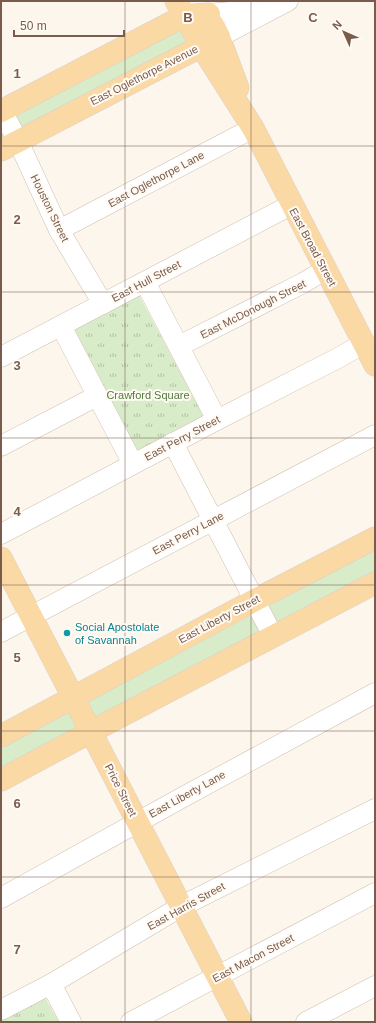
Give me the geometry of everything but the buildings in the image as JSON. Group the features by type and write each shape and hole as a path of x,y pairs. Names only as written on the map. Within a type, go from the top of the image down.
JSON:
{"main road":[{"path":"1,110 180,8 205,8"},
{"name":"East Broad Street","path":"180,8 210,42 291,205 375,365"},
{"name":"East Broad Street","path":"205,8 210,42"},
{"name":"East Oglethorpe Avenue","path":"9,145 210,42"},
{"name":"East Liberty Street","path":"1,736 255,600 375,538"},
{"name":"Price Street","path":"1,558 241,1022"},
{"path":"1,780 375,583"}],"street":[{"path":"205,8 230,12 254,1"},
{"name":"East Oglethorpe Avenue","path":"210,42 288,1"},
{"name":"Houston Street","path":"1,110 9,145 103,304"},
{"name":"East Oglethorpe Lane","path":"59,230 253,128"},
{"name":"East Hull Street","path":"1,357 291,205"},
{"name":"East McDonough Street","path":"179,346 304,283 325,270"},
{"path":"145,282 217,420"},
{"path":"60,326 133,464"},
{"name":"East Perry Street","path":"1,534 340,357 364,343"},
{"path":"1,446 97,396"},
{"name":"East Perry Lane","path":"1,632 375,435"},
{"path":"173,443 274,636"},
{"name":"East Liberty Lane","path":"1,898 138,821 375,693"},
{"name":"East Harris Street","path":"3,1005 51,984 182,906 375,809"},
{"name":"East Macon Street","path":"131,1022 375,893"},
{"path":"51,984 71,1022"},
{"path":"306,1022 375,986"}],"green space":[{"path":"173,15 199,58 1,161 1,106"},
{"name":"Crawford Square","path":"139,295 204,416 135,454 70,332"},
{"path":"375,549 375,574 1,771 1,748"},
{"path":"39,987 59,1022 1,1022 1,1008"}],"place":[{"name":"Social Apostolate of Savannah","path":"67,633"}]}
